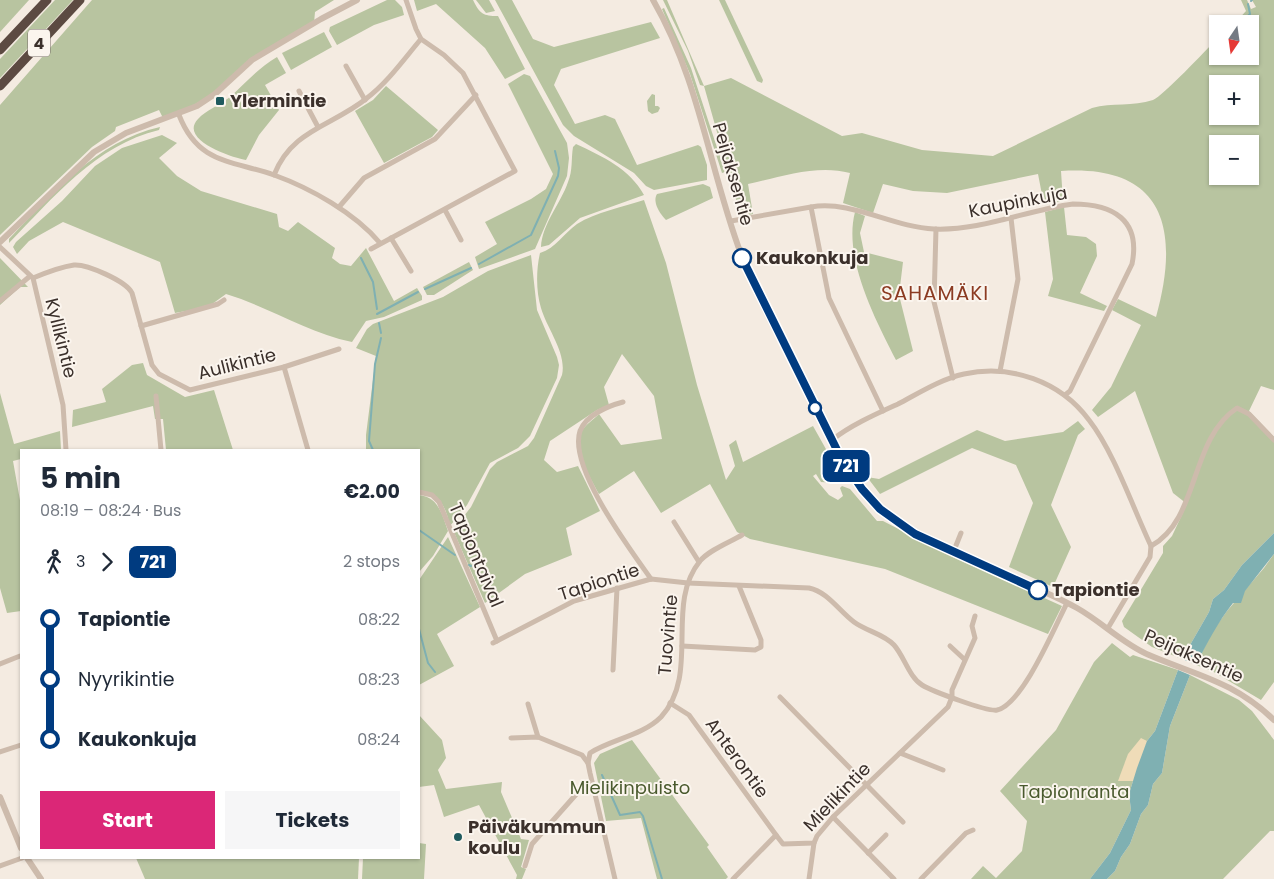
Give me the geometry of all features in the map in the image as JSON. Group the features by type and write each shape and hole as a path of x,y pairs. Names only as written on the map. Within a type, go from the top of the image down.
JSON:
{"highway":[{"name":"4","path":"0,50 47,0"},
{"name":"4","path":"0,86 80,0"}],"street":[{"path":"0,242 94,152 126,134 179,115 214,94 252,60 357,0"},
{"path":"371,248 445,210 515,170 463,73 444,55 421,39 406,0"},
{"name":"Peijaksentie","path":"653,0 685,69 706,132 730,221 749,274 832,440 862,489 880,509 915,534 953,553 1067,603 1139,650 1209,677 1247,697 1274,720"},
{"path":"274,175 294,143 365,100 377,90 421,39"},
{"path":"346,66 365,100"},
{"path":"299,91 318,127"},
{"path":"338,206 364,178 435,139 476,95"},
{"path":"179,115 191,138 203,151 219,160 274,175 312,191 338,206 380,243"},
{"name":"Kaupinkuja","path":"811,207 836,206 911,227 936,229 963,228 1058,206 1088,204 1110,210 1124,219 1134,238 1135,250 1132,264 1070,391 1065,395"},
{"path":"730,221 811,207 829,298 883,411"},
{"path":"445,210 461,240"},
{"path":"1000,371 1018,279 1011,218"},
{"path":"936,229 934,302 953,378"},
{"path":"392,238 411,271"},
{"path":"0,247 31,277 0,301"},
{"name":"Aulikintie","path":"31,277 73,265 89,268 118,280 129,288 152,365 156,371 190,390 284,367 339,349"},
{"name":"Kyllikintie","path":"31,277 63,405 66,449"},
{"path":"141,326 218,304 224,300"},
{"path":"284,367 308,449"},
{"path":"832,440 883,411 963,374 1000,371 1029,377 1065,395 1088,418 1102,441 1151,546 1150,557 1108,628"},
{"path":"156,396 161,449"},
{"path":"623,402 597,412 587,421 579,435 578,453 585,473 614,525 651,579"},
{"path":"1151,546 1168,534 1182,510 1211,436 1224,418 1237,408 1249,414 1274,440"},
{"name":"Tapiontaival","path":"420,492 432,495 439,502 495,642"},
{"path":"674,522 699,562 742,535"},
{"path":"953,553 961,533"},
{"name":"Tuovintie","path":"588,763 590,754 646,728 661,716 670,703 680,676 685,589 699,562"},
{"name":"Tapiontie","path":"495,642 574,600 651,579 688,583 816,590 855,623 892,643 921,685 991,710 1006,706 1016,696 1033,670 1067,603"},
{"path":"682,646 755,650 761,647 761,640 739,586"},
{"path":"613,670 617,588"},
{"path":"952,697 952,690 964,659 975,638 972,626 975,616"},
{"path":"950,646 964,659"},
{"path":"0,664 20,656"},
{"path":"780,697 904,822"},
{"name":"Mielikintie","path":"776,835 783,844 814,843 817,836 833,817 948,707 952,697"},
{"name":"Anterontie","path":"670,703 689,715 776,835"},
{"path":"528,704 538,737"},
{"path":"511,738 538,737 582,755 588,763 615,879"},
{"path":"0,752 20,744"},
{"path":"900,753 943,770"},
{"path":"525,866 532,844 580,790 593,786"},
{"path":"0,797 20,846"},
{"path":"833,817 894,879"},
{"path":"921,879 966,833 973,830"},
{"path":"733,879 776,835"},
{"path":"868,853 886,835"},
{"path":"809,879 814,843"},
{"path":"0,866 20,859"},
{"path":"28,859 41,879"}],"green space":[{"path":"0,0 29,0 0,32"},
{"path":"55,0 73,0 0,78 0,59"},
{"path":"92,0 334,0 315,12 314,23 252,60 215,94 164,120 159,110 116,127 115,131 92,147 0,235 0,105"},
{"path":"387,0 395,0 402,7 404,15 374,25 337,45 329,31 330,27"},
{"path":"414,0 473,0 482,13 498,16 525,69 505,79 485,48 436,4 417,11"},
{"path":"476,0 489,0 495,11 486,13"},
{"path":"495,0 512,0 533,39 554,47 651,22 660,38 561,69 554,85 575,124 605,115 615,119 637,165 698,145 701,147 707,165 707,180 654,190 646,186 634,173 574,136 563,125"},
{"path":"663,0 667,0 704,86 700,85 688,51"},
{"path":"719,0 725,0 763,80 762,83 757,81"},
{"path":"1241,0 1247,0 1251,9 1256,7 1252,0 1274,0 1274,390 1261,386 1249,411 1274,437 1274,533 1242,565 1224,590 1213,599 1209,612 1182,659 1152,647 1124,627 1122,621 1163,553 1163,546 1172,536 1187,504 1173,493 1135,391 1098,417 1092,410 1111,387 1141,325 1112,310 1118,299 1156,317 1163,286 1166,257 1164,231 1157,209 1144,191 1124,179 1096,172 1061,171 1063,201 1044,205 1038,174 947,193 913,191 883,184 873,213 843,203 850,173 825,170 786,175 748,184 753,214 741,217 704,86 731,78 842,136 862,133 922,150 993,156 1092,108 1153,100 1175,82 1209,47 1209,65 1259,65 1259,15 1242,15 1246,11"},
{"path":"664,8 691,68 725,172 722,173 690,74 662,9"},
{"path":"324,32 332,47 291,70 282,53"},
{"path":"277,57 286,73 265,85 279,110 259,135 246,160 220,152 201,141 195,134 194,127 198,119 230,97 258,71"},
{"path":"524,74 530,76 567,143 569,158 567,176 535,249 479,269 475,257 497,244 485,222 531,199 546,189 553,174 508,84"},
{"path":"386,86 438,130 432,137 384,163 355,111 373,100"},
{"path":"652,94 655,95 655,106 660,108 658,112 652,114 648,111 647,101"},
{"path":"160,127 159,130 136,137 95,160 59,191 9,243 9,239 42,204 77,171 116,144 137,134"},
{"path":"162,135 177,143 159,158 177,176 201,191 277,214 279,227 288,231 298,222 335,248 332,258 340,264 351,266 366,248 394,301 417,288 422,296 422,300 384,317 366,321 352,342 320,333 242,299 226,294 208,307 175,313 160,262 63,222 29,241 17,254 13,247 16,242 62,201 95,166 122,148"},
{"path":"576,144 614,164 631,178 644,195 580,218 549,245 541,247 548,222 570,178 573,147"},
{"path":"703,184 710,187 713,198 666,220 659,211 655,201 657,194"},
{"path":"644,200 666,263 697,385 726,480 735,466 729,445 736,440 743,462 813,426 836,467 836,483 821,482 816,474 813,476 829,495 838,500 843,496 840,488 842,486 850,489 877,521 883,521 951,556 1062,606 1048,634 885,569 750,539 737,532 710,484 661,513 634,471 599,494 581,455 580,438 587,424 599,414 621,445 662,439 654,396 622,354 604,387 609,405 597,410 550,441 544,460 557,472 578,466 600,511 566,528 572,555 525,574 485,603 453,530 471,507 490,469 497,462 528,446 534,438 562,375 562,358 539,302 537,281 540,253 551,248 572,228 584,220"},
{"path":"1064,207 1067,235 1086,237 1096,244 1097,256 1080,293 1107,306 1104,311 1048,296 1053,279 1045,212"},
{"path":"855,212 865,216 860,233 864,252 903,262 899,295 913,351 896,360 879,326 857,268 852,230"},
{"path":"531,255 537,310 559,365 557,378 530,436 518,448 490,463 467,505 450,526 444,506 432,494 420,490 420,449 366,449 376,356 356,348 367,329 373,324 443,297 488,271"},
{"path":"0,258 28,287 20,287 0,305"},
{"path":"469,262 473,270 434,295 427,295 423,287"},
{"path":"143,363 147,375 185,397 214,390 233,449 166,449 163,419 155,419 153,406 72,427 73,410 106,402 102,389 132,365"},
{"path":"0,393 14,444 60,431 61,449 20,449 20,459 13,461 20,500 20,611 7,613 0,588"},
{"path":"1078,421 1085,429 1078,435 1051,505 1071,547 1053,587 1009,567 1033,503 1016,465 972,448 880,494 867,477 879,479 977,430 1005,441 1063,432"},
{"path":"420,495 431,499 439,508 448,531 433,556 420,571"},
{"path":"448,537 480,607 437,634 454,666 420,684 420,579"},
{"path":"1274,554 1274,682 1261,700 1212,671 1196,665 1212,632"},
{"name":"Tapionranta","path":"1112,643 1130,657 1133,655 1178,670 1155,731 1147,741 1137,768 1129,794 1131,810 1110,853 1090,879 971,879 983,866 996,878 1022,851 1027,821 1000,791 1056,730 1094,662"},
{"path":"1190,675 1239,700 1252,711 1274,740 1274,831 1270,831 1223,879 1107,879 1115,871 1121,857 1130,844 1141,814 1148,805 1153,784 1162,773 1170,726"},
{"path":"420,716 442,740 446,758 438,770 446,789 502,782 501,792 521,839 529,840 521,867 526,869 522,879 516,879 517,875 479,805 444,817 434,785 420,787"},
{"name":"Mielikinpuisto","path":"632,740 709,845 707,847 728,877 726,879 657,879 641,818 606,821 594,763 600,754"},
{"path":"420,843 426,844 424,879 362,879 363,859 420,859"},
{"path":"136,859 359,859 358,879 145,879"}],"sand":[{"name":"Tapionranta","path":"1141,738 1147,741 1134,781 1118,781 1128,754"}],"water":[{"path":"1274,533 1274,554 1245,591 1241,603 1233,603 1228,610 1196,665 1182,659 1209,612 1213,599 1224,590 1242,565"},
{"path":"1178,670 1190,675 1170,726 1162,773 1153,784 1148,805 1141,814 1130,844 1121,857 1115,871 1107,879 1090,879 1110,853 1131,810 1129,794 1137,768 1147,741 1155,731"}],"waterway":[{"path":"1248,4 1249,15"},
{"path":"479,264 531,235 558,176 559,168 555,151"},
{"path":"361,258 373,282 377,309"},
{"path":"425,289 471,268"},
{"path":"377,314 418,292"},
{"path":"379,323 381,333"},
{"path":"373,449 369,441 375,364 381,338"},
{"path":"420,531 455,555"},
{"path":"420,633 428,663 435,672"},
{"path":"602,775 620,815 640,812 643,816 662,879"}],"bus line":[{"name":"721","path":"742,258 767,312 840,456 862,489 893,520 928,542 1038,590"}],"place":[{"name":"Ylermintie","path":"220,101"},
{"name":"Kaukonkuja","path":"742,258"},
{"name":"Tapiontie","path":"1038,590"},
{"name":"Päiväkummun koulu","path":"458,837"}],"district":[{"name":"SAHAMÄKI","path":"935,293"}]}
